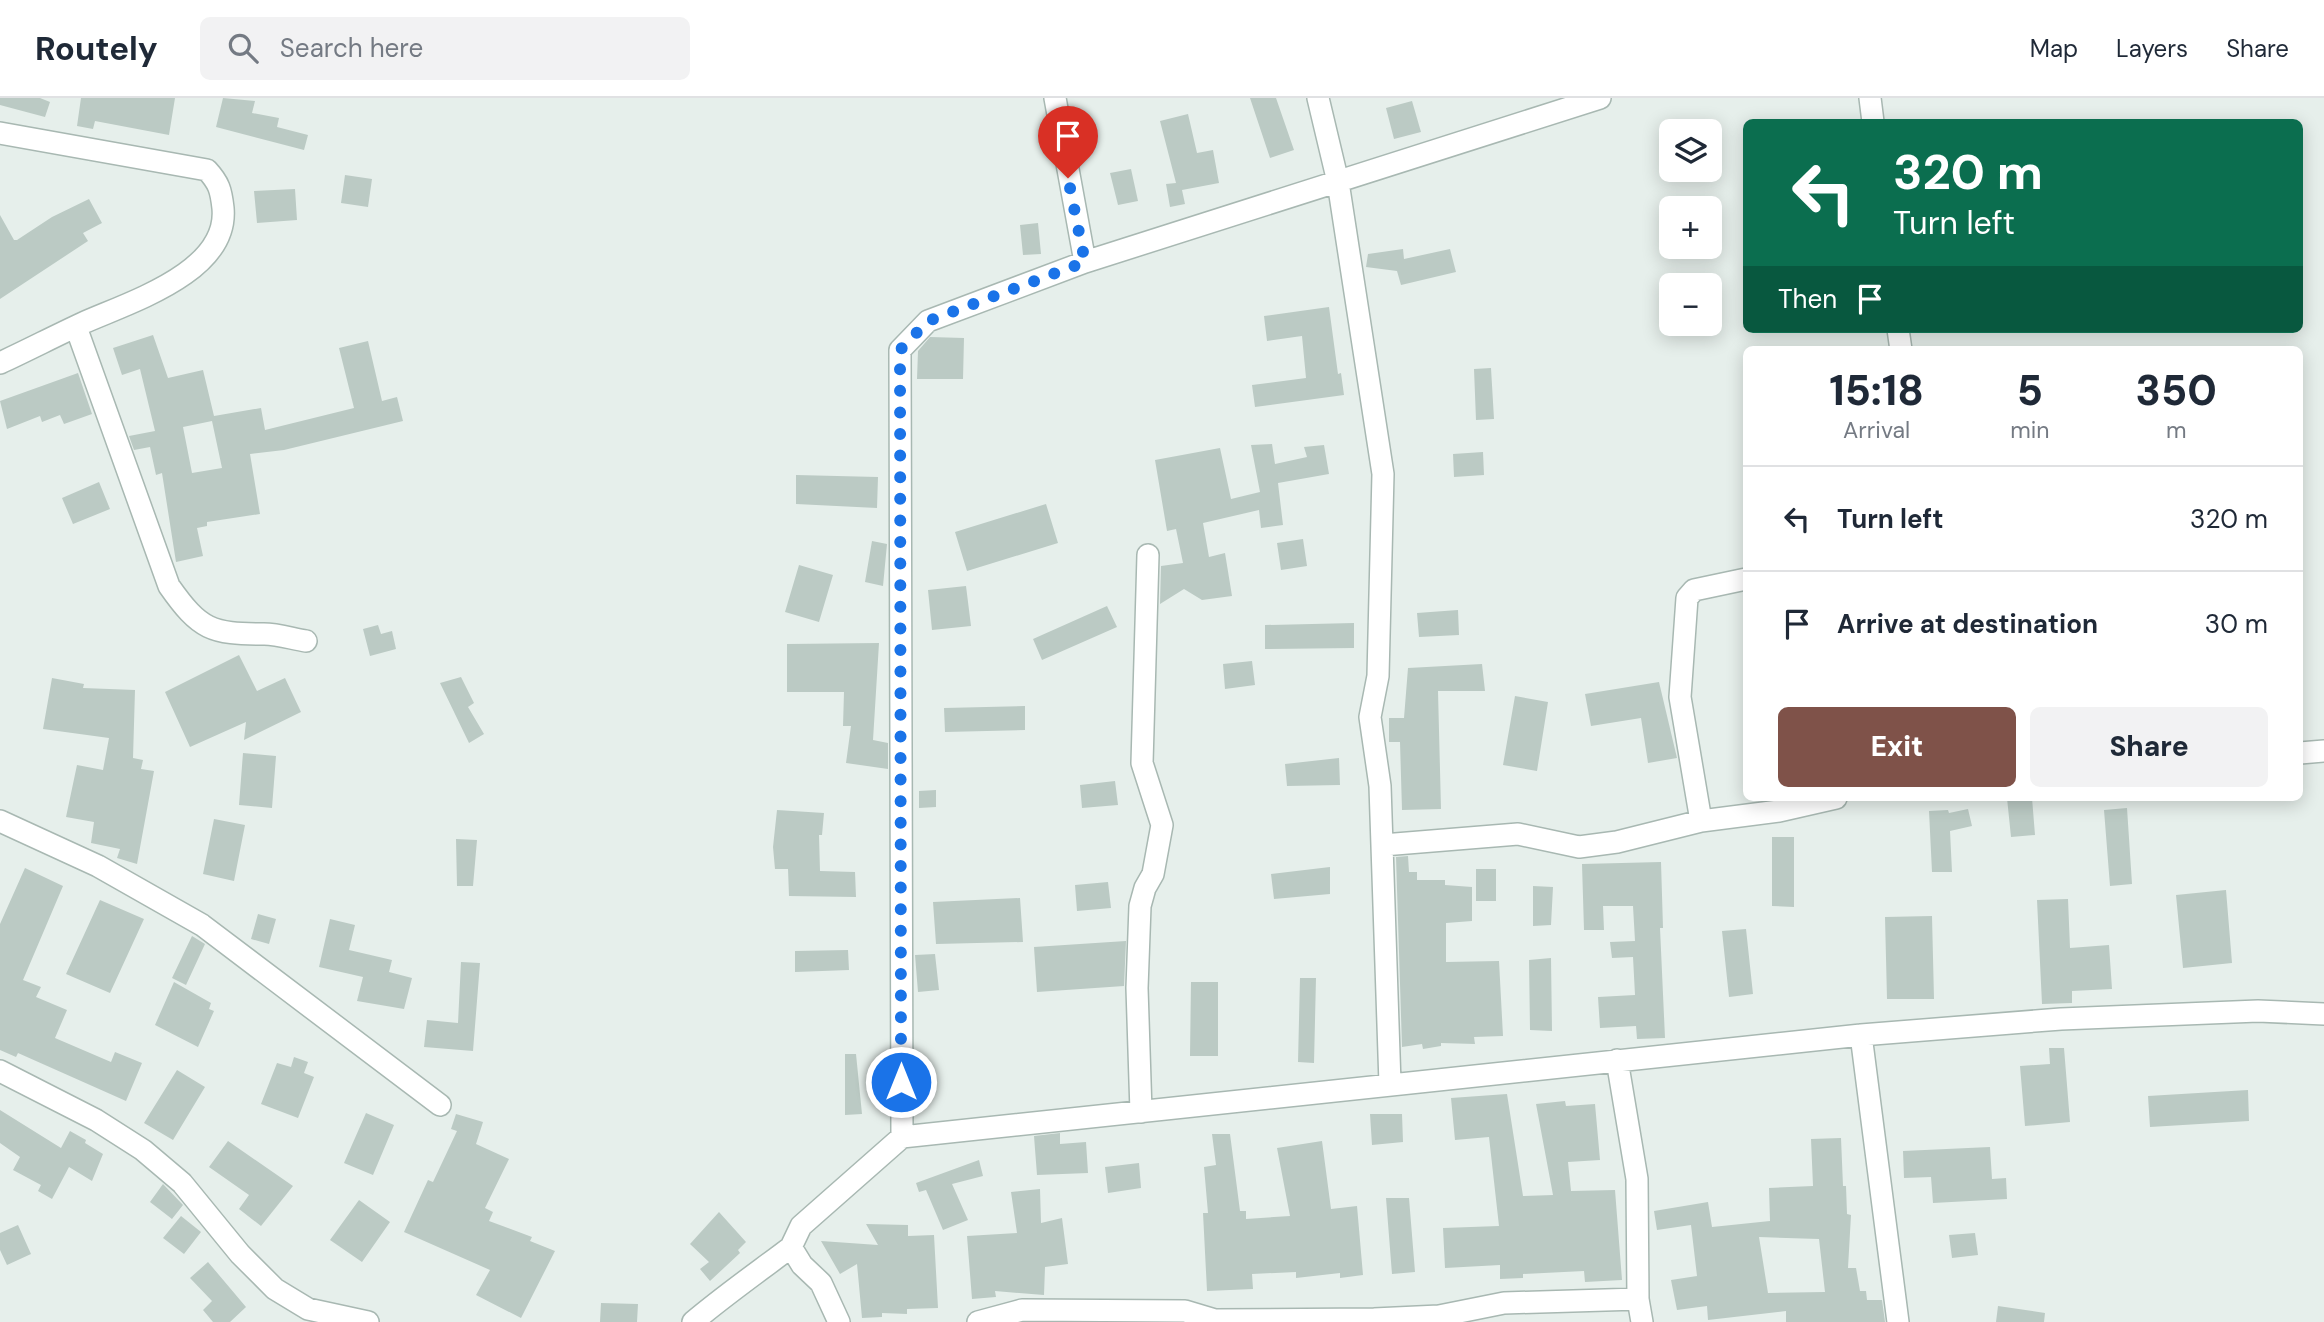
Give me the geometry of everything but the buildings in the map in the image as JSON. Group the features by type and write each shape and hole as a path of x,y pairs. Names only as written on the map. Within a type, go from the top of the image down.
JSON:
{"street":[{"path":"1055,98 1085,262"},
{"path":"1318,98 1338,182 1383,474 1378,676 1370,717 1380,786 1390,1084"},
{"path":"902,1137 900,350 928,321 1085,262 1338,182 1566,103 1601,98"},
{"path":"1870,98 1873,119"},
{"path":"0,133 207,170 221,185 224,214 219,242 195,266 166,286 0,363"},
{"path":"76,327 169,586 186,610 210,629 237,636 266,634 306,641"},
{"path":"1141,1112 1137,988 1140,906 1145,888 1153,874 1162,825 1142,763 1148,555"},
{"path":"1701,821 1680,697 1687,598 1694,590 1743,580"},
{"path":"2303,753 2324,751"},
{"path":"1383,845 1518,834 1579,847 1617,842 1701,821 1779,811 1823,801"},
{"path":"0,821 98,866 202,925 440,1105"},
{"path":"693,1322 738,1284 756,1275 791,1247 801,1226 902,1137 1861,1035 2061,1019 2258,1011 2324,1014"},
{"path":"1861,1035 1898,1322"},
{"path":"1617,1060 1637,1179 1637,1300 1642,1322"},
{"path":"0,1071 96,1120 143,1150 182,1183 240,1254 275,1289 308,1309 368,1322"},
{"path":"791,1247 802,1265 821,1283 839,1322"},
{"path":"978,1322 1035,1310 1185,1311 1215,1320 1374,1319 1439,1316 1504,1303 1637,1300"}],"route":[{"path":"901,1082 897,392 900,350 928,321 1085,262 1068,178"}]}
